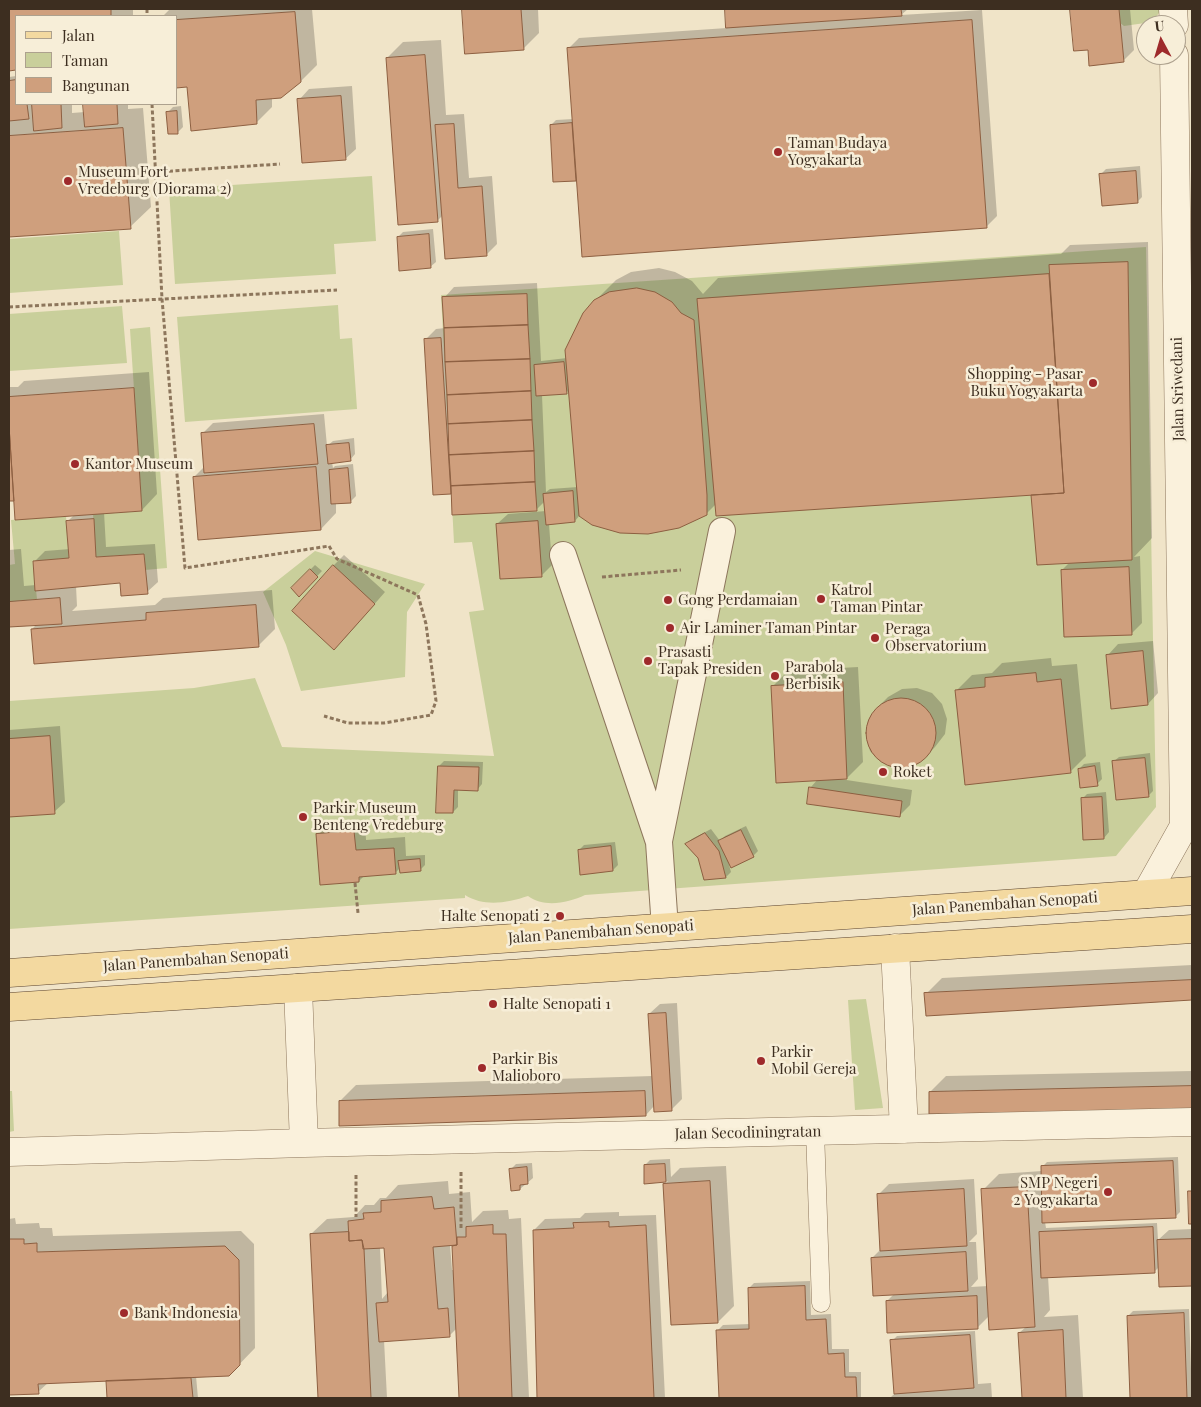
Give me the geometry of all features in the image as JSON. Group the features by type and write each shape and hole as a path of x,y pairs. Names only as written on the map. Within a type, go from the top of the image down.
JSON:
{"main road":[{"name":"Jalan Panembahan Senopati","path":"9,973 1192,891"},
{"path":"9,1007 1192,929"}],"street":[{"name":"Jalan Sriwedani","path":"1146,894 1188,826 1184,225 1175,65"},
{"path":"659,842 722,531"},
{"path":"563,555 659,842 665,928"},
{"path":"894,948 904,1129"},
{"path":"298,988 304,1143"},
{"name":"Jalan Secodiningratan","path":"9,1152 460,1139 1192,1122"}],"lane":[{"path":"815,1131 821,1303"}],"path":[{"path":"152,105 162,299 185,568 329,546 337,559 418,594 426,624 436,701 431,716 384,723 348,723 324,716"},
{"path":"156,172 280,164"},
{"path":"9,307 337,290"},
{"path":"572,579 714,568"},
{"path":"355,883 358,913"},
{"path":"460,1139 461,1228"},
{"path":"356,1142 356,1216"}],"green space":[{"path":"1102,9 1162,9 1157,15 1136,15 1136,24 1124,26"},
{"path":"372,176 376,241 334,244 336,274 175,284 169,189"},
{"path":"119,231 123,285 9,293 9,239"},
{"path":"1146,247 1156,807 1116,856 585,895 556,903 541,902 528,896 496,903 472,899 465,895 465,898 9,929 9,701 194,688 255,678 282,747 494,756 469,612 484,610 472,542 454,543 441,295"},
{"path":"338,305 340,339 352,338 357,409 185,422 177,317"},
{"path":"122,306 127,363 9,371 9,314"},
{"path":"150,327 167,568 145,570 144,554 96,557 93,514 142,511 130,329"},
{"path":"66,516 69,558 33,561 37,599 9,602 9,565 15,564 11,520"},
{"path":"315,551 425,584 407,612 405,677 301,691 286,645 263,592"},
{"path":"866,999 883,1108 855,1110 848,1000"},
{"path":"9,1091 12,1091 14,1131 9,1132"}],"building":[{"path":"9,9 111,9 111,15 15,15 15,70 9,71"},
{"path":"462,9 521,9 524,50 465,54"},
{"path":"725,9 901,9 902,16 726,28"},
{"path":"1070,9 1119,9 1124,62 1089,66 1088,50 1074,51"},
{"path":"295,12 301,82 281,98 256,100 257,124 191,131 187,87 178,88 178,20"},
{"name":"Taman Budaya Yogyakarta","path":"972,20 987,228 582,257 567,48"},
{"path":"425,55 438,222 398,225 386,58"},
{"path":"15,80 15,105 27,105 29,119 9,121 9,81"},
{"path":"341,96 346,160 302,163 297,99"},
{"path":"32,105 61,105 62,128 34,131"},
{"path":"83,105 117,105 118,124 85,127"},
{"path":"177,111 178,134 168,134 166,112"},
{"path":"572,123 576,181 553,182 550,125"},
{"path":"454,124 458,188 482,186 487,256 445,259 435,125"},
{"name":"Museum Fort Vredeburg (Diorama 2)","path":"123,128 131,229 9,237 9,136"},
{"path":"1136,171 1138,203 1102,206 1099,174"},
{"path":"429,234 431,268 399,271 397,237"},
{"name":"Shopping - Pasar Buku Yogyakarta","path":"1128,262 1132,560 1037,565 1031,495 1064,493 1049,265"},
{"path":"1049,274 1064,493 716,516 697,299"},
{"path":"637,288 655,292 672,302 681,313 694,320 707,495 707,515 679,528 648,534 620,533 592,525 579,516 565,350 583,313 594,300 609,292"},
{"path":"527,294 528,325 444,328 442,297"},
{"path":"528,325 530,359 445,362 444,328"},
{"path":"441,338 451,494 433,495 424,339"},
{"path":"530,359 531,391 447,395 445,362"},
{"path":"564,362 567,394 536,396 534,365"},
{"name":"Kantor Museum","path":"134,388 142,511 15,520 9,397"},
{"path":"531,391 532,420 448,424 447,395"},
{"path":"532,420 534,451 449,455 448,424"},
{"path":"314,424 318,464 204,473 201,433"},
{"path":"9,426 14,501 9,501"},
{"path":"349,443 351,461 328,464 326,445"},
{"path":"534,451 535,482 451,486 449,455"},
{"path":"316,467 321,530 198,540 193,477"},
{"path":"348,468 351,503 331,504 329,470"},
{"path":"535,482 537,511 452,515 451,486"},
{"path":"573,491 575,522 546,525 543,494"},
{"path":"94,519 96,557 144,554 148,594 121,596 120,583 35,591 33,561 69,558 66,521"},
{"path":"538,521 542,577 500,579 496,524"},
{"path":"333,565 375,604 334,650 292,611"},
{"path":"1129,567 1132,635 1064,637 1061,570"},
{"path":"310,569 318,577 299,597 291,588"},
{"path":"60,598 62,624 9,627 9,602"},
{"path":"256,605 259,647 34,664 31,629 146,620 146,613"},
{"path":"1143,651 1148,705 1111,709 1106,655"},
{"path":"1036,673 1037,682 1061,679 1071,773 965,785 955,690 985,687 985,678"},
{"path":"843,682 847,779 776,783 771,686"},
{"path":"908,698 921,704 930,713 934,719 936,733 934,747 926,758 915,766 894,768 887,766 876,758 868,747 866,726 868,719 876,708 887,700"},
{"path":"50,736 55,814 9,817 9,739"},
{"path":"1145,758 1149,797 1116,800 1112,761"},
{"path":"438,766 479,767 478,791 454,790 453,813 436,813"},
{"path":"1095,766 1098,786 1080,788 1078,769"},
{"path":"809,787 902,801 900,817 807,804"},
{"path":"1102,797 1104,839 1083,840 1081,798"},
{"path":"741,830 754,857 731,868 718,841"},
{"path":"354,831 356,850 394,848 396,874 359,877 359,882 320,885 316,834"},
{"path":"705,833 719,851 726,878 704,880 698,858 685,844"},
{"path":"611,846 613,871 580,875 578,850"},
{"path":"420,859 421,871 400,873 398,861"},
{"path":"1192,980 1192,1000 926,1016 924,993"},
{"path":"666,1013 672,1111 654,1112 648,1014"},
{"path":"1192,1086 1192,1110 929,1114 929,1092"},
{"path":"645,1091 646,1116 339,1126 339,1101"},
{"name":"SMP Negeri 2 Yogyakarta","path":"1173,1161 1176,1218 1042,1223 1041,1166"},
{"path":"665,1164 666,1182 644,1184 644,1165"},
{"path":"527,1167 528,1184 520,1185 520,1190 511,1191 509,1169"},
{"path":"710,1181 718,1323 671,1325 663,1184"},
{"path":"1027,1187 1035,1327 989,1330 981,1189"},
{"path":"964,1189 967,1246 880,1251 877,1194"},
{"path":"1188,1191 1192,1191 1192,1224 1189,1224"},
{"path":"432,1197 434,1209 454,1207 457,1245 433,1247 438,1309 448,1308 450,1337 379,1342 376,1303 388,1302 384,1248 363,1249 362,1240 349,1241 348,1221 364,1219 363,1213 381,1212 381,1201"},
{"path":"609,1222 609,1227 646,1225 654,1398 537,1398 533,1230 574,1228 573,1223"},
{"path":"493,1225 493,1234 506,1234 512,1398 459,1398 452,1246 457,1245 457,1237 466,1237 466,1227"},
{"path":"1153,1227 1155,1273 1041,1278 1039,1232"},
{"path":"349,1232 349,1241 362,1240 364,1249 371,1398 318,1398 310,1234"},
{"name":"Bank Indonesia","path":"9,1239 24,1239 24,1244 37,1243 37,1252 225,1246 239,1260 240,1365 229,1376 38,1384 39,1394 9,1395"},
{"path":"1192,1239 1192,1286 1159,1287 1157,1240"},
{"path":"966,1252 968,1291 873,1296 871,1258"},
{"path":"805,1286 806,1320 826,1319 828,1354 844,1353 845,1377 856,1377 857,1398 719,1398 716,1330 749,1329 748,1288"},
{"path":"977,1296 978,1329 887,1333 886,1301"},
{"path":"1184,1313 1187,1398 1130,1398 1127,1316"},
{"path":"1063,1330 1066,1398 1022,1398 1018,1333"},
{"path":"970,1335 974,1388 894,1394 890,1340"},
{"path":"191,1378 193,1398 107,1398 106,1381"}],"place":[{"name":"Taman Budaya Yogyakarta","path":"778,152"},
{"name":"Museum Fort Vredeburg (Diorama 2)","path":"68,181"},
{"name":"Shopping - Pasar Buku Yogyakarta","path":"1093,383"},
{"name":"Kantor Museum","path":"75,464"},
{"name":"Katrol Taman Pintar","path":"821,599"},
{"name":"Gong Perdamaian","path":"668,600"},
{"name":"Air Laminer Taman Pintar","path":"670,628"},
{"name":"Peraga Observatorium","path":"875,638"},
{"name":"Prasasti Tapak Presiden","path":"648,661"},
{"name":"Parabola Berbisik","path":"775,676"},
{"name":"Roket","path":"883,772"},
{"name":"Parkir Museum Benteng Vredeburg","path":"303,817"},
{"name":"Halte Senopati 2","path":"560,916"},
{"name":"Halte Senopati 1","path":"493,1004"},
{"name":"Parkir Mobil Gereja","path":"761,1061"},
{"name":"Parkir Bis Malioboro","path":"482,1068"},
{"name":"SMP Negeri 2 Yogyakarta","path":"1108,1192"},
{"name":"Bank Indonesia","path":"124,1313"}]}
